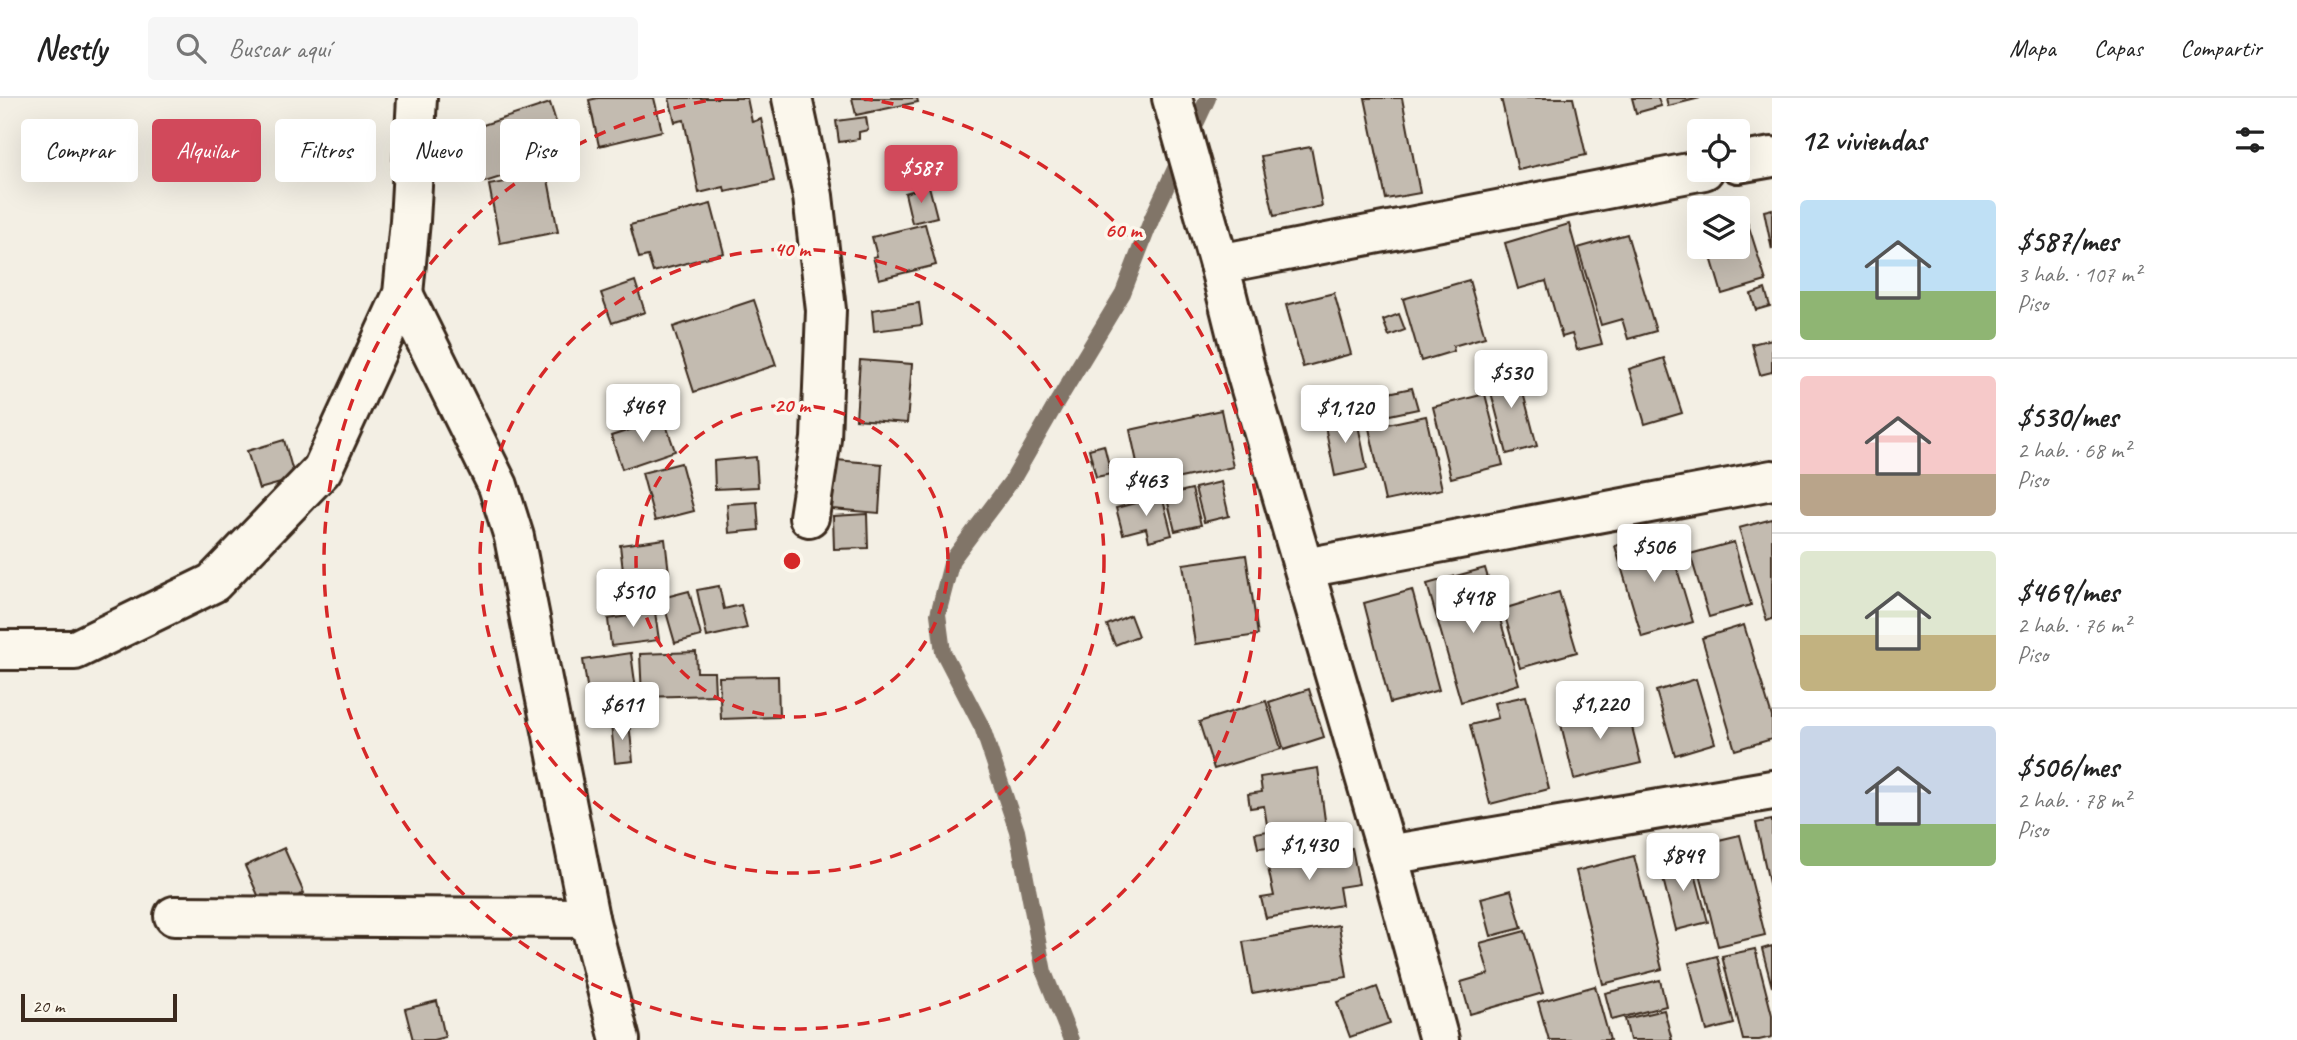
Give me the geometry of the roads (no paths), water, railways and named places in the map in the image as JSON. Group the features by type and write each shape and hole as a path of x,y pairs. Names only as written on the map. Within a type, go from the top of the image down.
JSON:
{"street":[{"path":"0,650 75,650 213,583 322,470 403,294 417,98"},
{"path":"792,98 813,196 827,310 821,439 809,517"},
{"path":"1172,98 1246,372 1388,855 1439,1040"},
{"path":"1750,161 1772,157"},
{"path":"1219,264 1687,173"},
{"path":"403,294 498,486 514,537 589,918 620,1040"},
{"path":"1305,568 1772,480"},
{"path":"1388,855 1772,790"},
{"path":"174,916 589,918"}],"waterway":[{"path":"1071,1040 1044,972 1017,831 982,727 943,652 938,614 952,560 1013,479 1123,293 1152,218 1208,98"}]}
